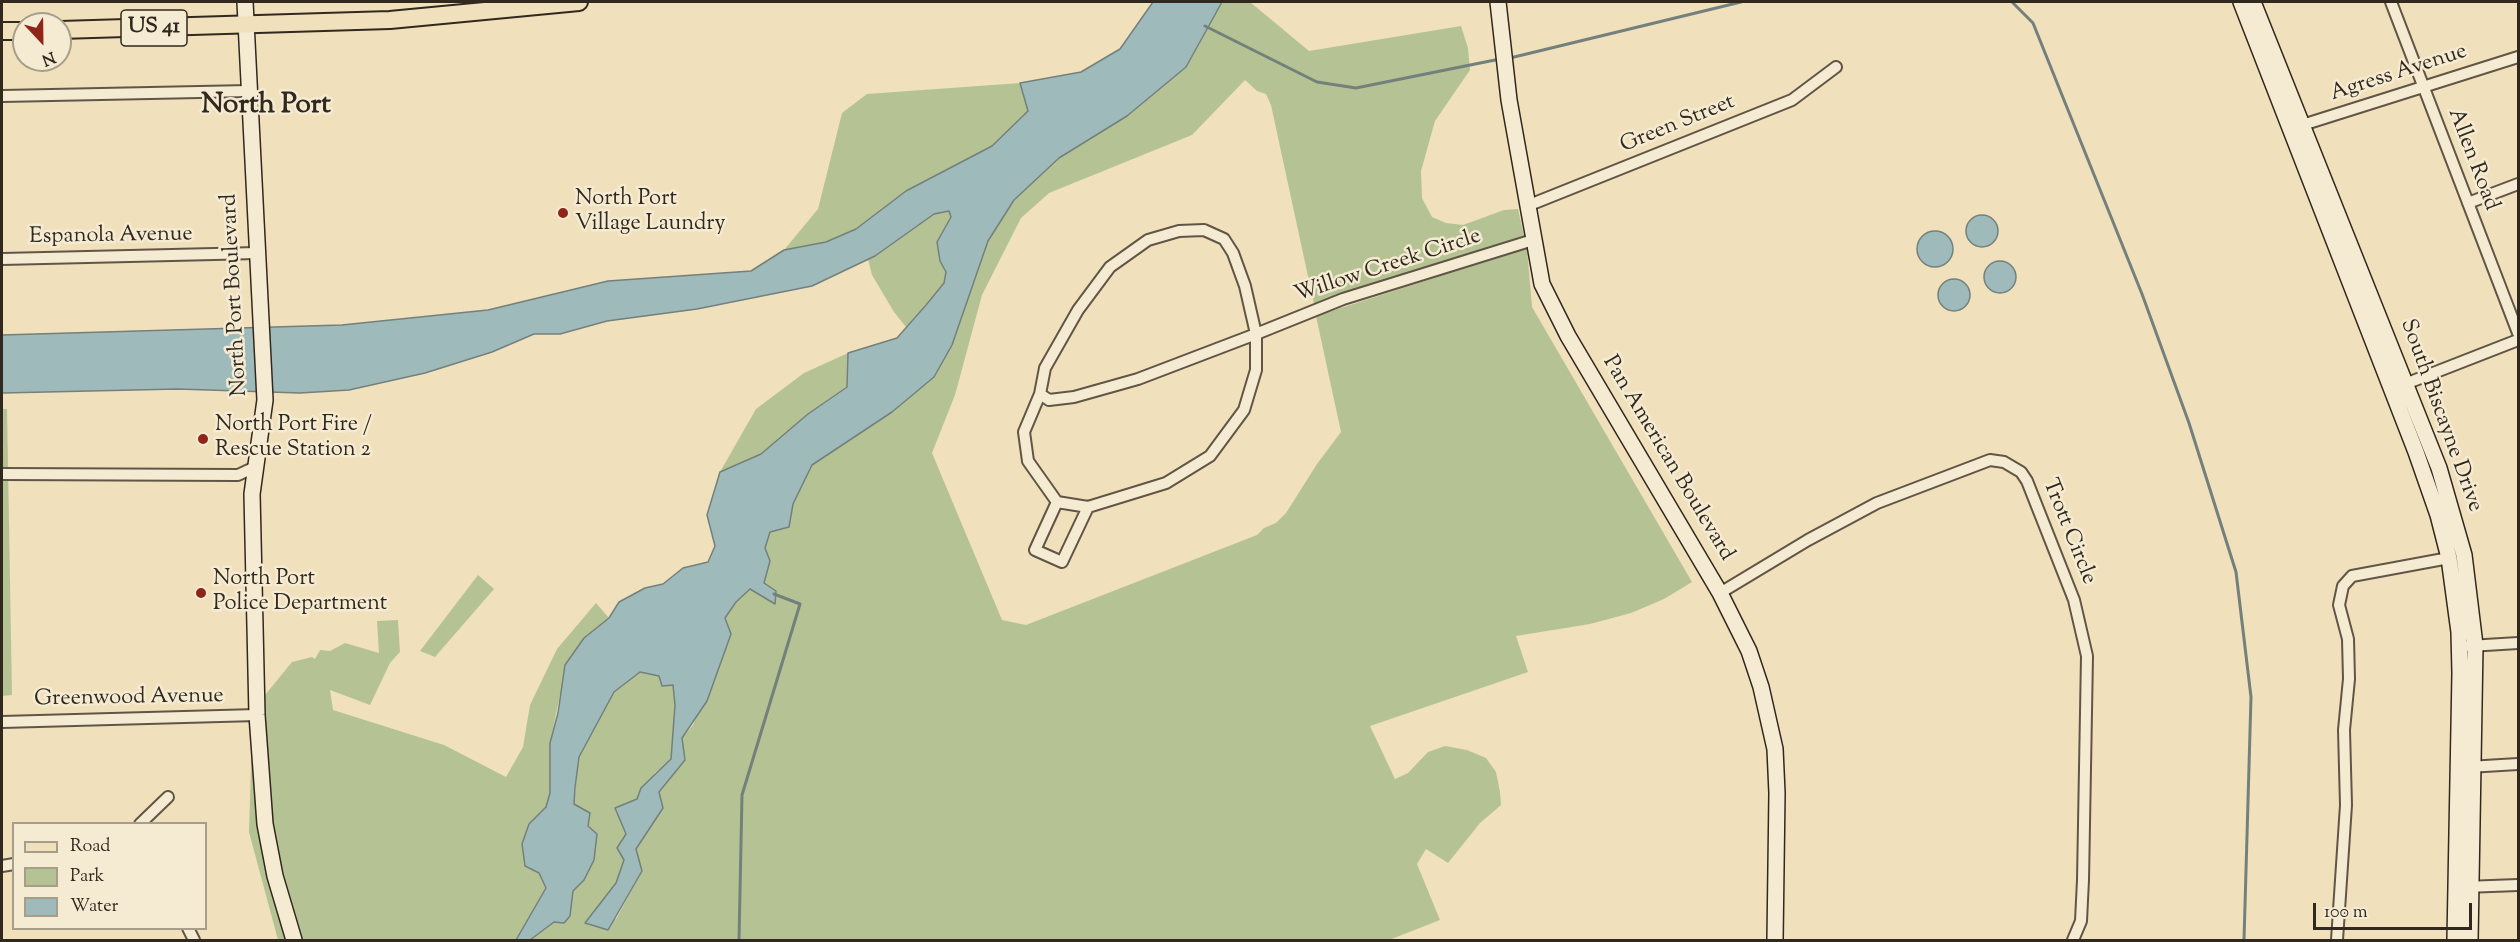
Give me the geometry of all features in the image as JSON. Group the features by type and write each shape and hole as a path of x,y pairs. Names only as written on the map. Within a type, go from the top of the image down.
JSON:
{"main road":[{"name":"US 41","path":"72,30 390,20 579,2"}],"street":[{"name":"North Port Boulevard","path":"245,2 248,26 257,253 263,321 265,400 255,467 251,526 256,715 265,824 275,876 294,940"},
{"name":"Pan American Boulevard","path":"1498,2 1507,80 1539,273 1554,311 1720,593 1749,651 1758,678 1775,749 1777,793 1775,940"},
{"name":"South Biscayne Drive","path":"2241,2 2297,127 2406,384 2439,468 2457,527 2469,581 2475,645 2474,766 2463,888 2455,940"},
{"name":"South Biscayne Drive","path":"2253,2 2391,389 2432,495 2449,558 2459,646 2458,767 2463,888 2470,940"},
{"name":"Allen Road","path":"2391,2 2518,333"},
{"name":"Agress Avenue","path":"2297,127 2518,57"},
{"name":"Green Street","path":"1527,206 1792,100 1836,67"},
{"path":"2,96 249,91"},
{"path":"2468,203 2518,184"},
{"path":"1204,230 1224,239 1233,253 1245,286 1256,334 1256,370 1244,410 1210,456 1166,483 1088,507 1057,502 1028,461 1024,432 1040,394 1045,368 1078,310 1110,267 1148,240 1179,231 1204,230"},
{"name":"Willow Creek Circle","path":"1040,394 1049,400 1074,397 1138,379 1343,299 1533,240"},
{"name":"Espanola Avenue","path":"2,259 257,253"},
{"path":"2391,389 2518,340"},
{"name":"Trott Circle","path":"1720,593 1808,540 1877,503 1990,460 2004,462 2021,472 2028,481 2074,600 2087,656 2083,890 2081,921 2073,940"},
{"path":"2,474 238,475 255,467"},
{"path":"1057,502 1035,550 1062,562 1088,507"},
{"path":"2337,940 2346,805 2344,730 2349,679 2348,639 2339,605 2343,586 2352,576 2449,558"},
{"path":"2459,646 2518,643"},
{"name":"Greenwood Avenue","path":"2,722 256,715"},
{"path":"2458,767 2518,764"},
{"path":"142,822 168,797"},
{"path":"2463,888 2518,885"}],"green space":[{"path":"1222,2 1250,2 1309,51 1461,26 1468,48 1470,70 1435,121 1421,171 1422,198 1432,217 1446,223 1463,225 1504,210 1518,209 1524,236 1314,304 1271,105 1266,94 1257,91 1245,80 1192,135 1049,193 1021,218 982,295 955,395 932,453 1002,620 1026,625 1257,535 1264,528 1276,523 1286,513 1317,464 1341,432 1316,316 1527,248 1532,307 1692,582 1664,599 1631,613 1590,624 1516,636 1528,672 1370,726 1395,779 1408,773 1428,752 1445,746 1467,750 1486,758 1496,772 1500,792 1501,805 1480,823 1448,863 1426,849 1417,864 1440,920 1389,940 530,940 554,922 570,916 573,891 584,880 589,813 574,804 579,757 614,692 640,672 659,676 673,685 675,705 672,759 655,773 626,834 624,860 616,883 586,923 616,919 642,871 636,849 663,808 659,793 685,760 682,738 693,725 731,635 725,618 736,602 750,589 775,604 775,595 764,584 770,561 765,549 770,532 789,527 793,504 812,464 892,412 934,377 952,345 988,241 1014,200 1059,158 1127,116 1186,67"},
{"path":"1020,83 1028,111 992,146 856,229 826,242 784,250 818,209 842,113 867,94"},
{"path":"949,211 951,217 946,228 940,261 946,272 944,283 906,327 894,312 872,275 868,259 934,214"},
{"path":"848,353 847,386 808,414 761,454 720,472 756,409 804,373"},
{"path":"2,409 7,409 12,695 2,696"},
{"path":"478,575 494,589 435,657 420,651"},
{"path":"596,603 609,618 584,638 560,695 550,743 550,793 546,807 529,824 539,873 546,888 516,940 299,940 281,875 270,823 261,700 292,662 312,657 315,659 320,650 330,651 345,643 379,653 377,621 398,620 400,652 390,663 370,705 330,690 333,710 444,745 506,777 523,747 530,705 557,649"},
{"path":"252,736 288,940 278,940 249,832"}],"water":[{"path":"1153,2 1222,2 1186,67 1127,116 1059,158 1014,200 988,241 952,345 934,377 892,412 812,465 793,504 789,527 770,532 765,548 770,561 764,583 776,591 775,604 750,589 736,602 725,618 731,634 707,701 682,738 685,760 659,792 663,808 636,849 642,871 608,930 585,923 616,883 624,860 617,848 626,834 615,808 637,799 641,788 671,759 675,705 673,685 662,686 659,676 640,672 614,692 579,757 575,788 574,804 590,813 588,826 597,834 594,860 584,880 573,891 570,916 564,923 554,922 530,940 516,940 546,888 539,873 525,866 522,844 529,824 546,807 550,793 550,743 558,713 565,665 584,638 609,618 619,602 645,588 663,584 683,568 708,562 715,546 707,515 720,472 761,454 808,414 847,387 848,353 897,338 926,305 944,283 946,272 940,261 937,242 951,217 949,211 934,214 875,256 812,286 697,309 607,321 560,334 534,334 492,352 425,373 349,390 300,393 178,389 2,393 2,335 342,325 488,310 608,281 751,271 784,250 826,242 856,229 906,191 992,146 1028,111 1020,83 1081,72 1120,49"},
{"path":"1982,215 1994,219 1998,231 1994,243 1982,247 1970,243 1966,231 1970,219"},
{"path":"1935,231 1947,237 1953,249 1947,261 1935,267 1923,261 1917,249 1923,237"},
{"path":"2000,261 2012,265 2016,277 2012,289 2000,293 1988,289 1984,277 1988,265"},
{"path":"1954,279 1966,283 1970,295 1966,307 1954,311 1942,307 1938,295 1942,283"}],"waterway":[{"path":"1510,58 1741,2"},
{"path":"2012,2 2033,23 2142,294 2189,423 2236,572 2251,697 2244,940"},
{"path":"1205,26 1317,82 1356,88 1500,59"},
{"path":"739,940 742,795 800,604 774,594"}],"place":[{"name":"North Port Village Laundry","path":"563,213"},
{"name":"North Port Fire / Rescue Station 2","path":"203,439"},
{"name":"North Port Police Department","path":"201,593"}],"district":[{"name":"North Port","path":"266,107"}]}
